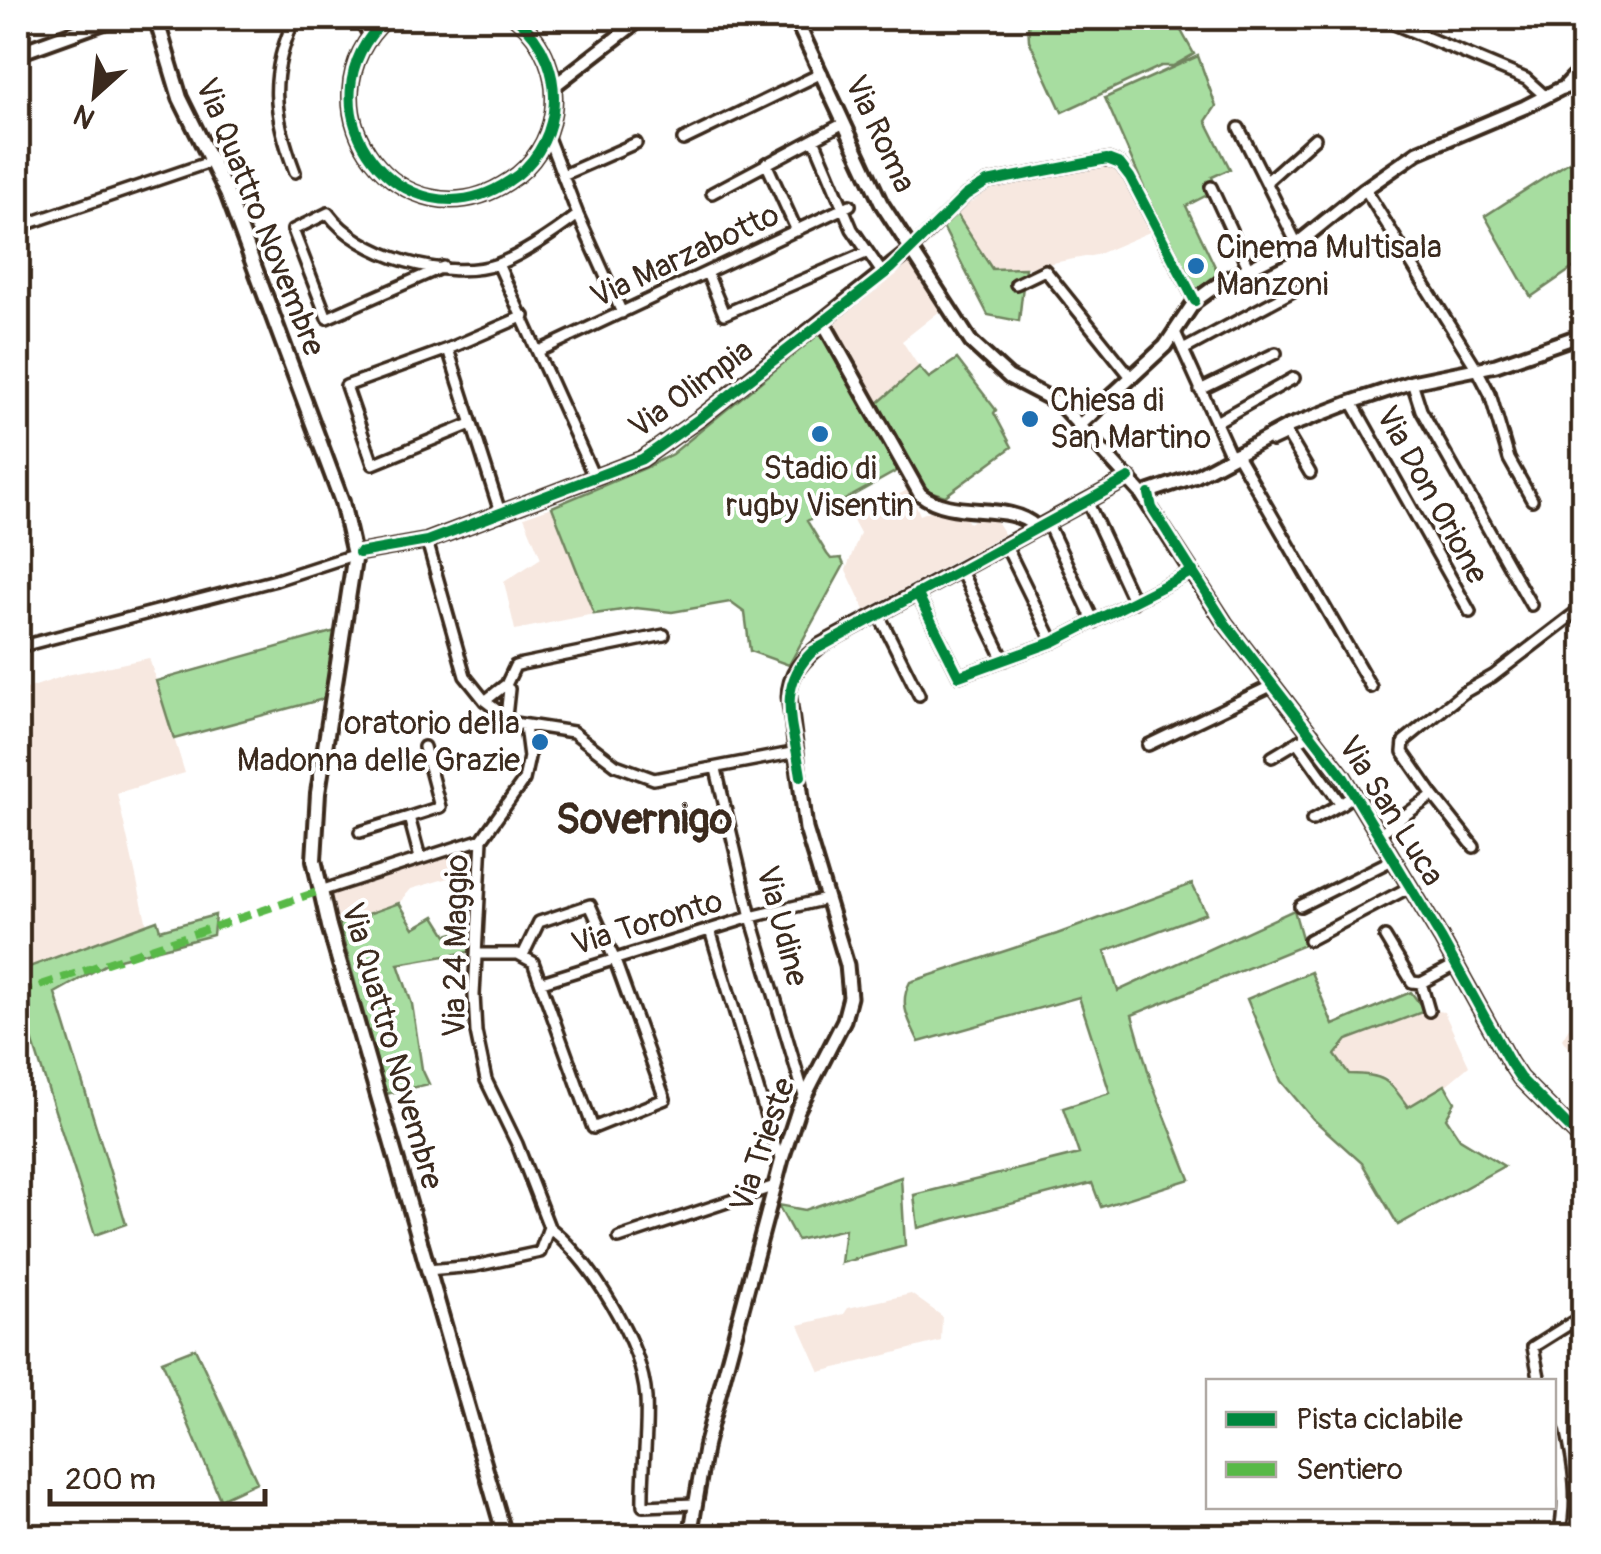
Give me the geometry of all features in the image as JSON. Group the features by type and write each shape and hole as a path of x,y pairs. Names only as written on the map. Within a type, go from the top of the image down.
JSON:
{"main road":[{"path":"18,53 110,18"},
{"name":"Via Quattro Novembre","path":"156,18 180,98 213,161 342,502 354,555 318,793 314,860 505,1536"}],"street":[{"path":"295,18 276,70 276,110 295,172"},
{"path":"362,18 370,35"},
{"path":"387,18 370,35 353,68 349,104 352,122 368,156 394,181 427,196 446,199 482,195 514,178 528,166 547,135 554,102 549,64 540,44 516,18"},
{"path":"554,86 642,18"},
{"name":"Via Roma","path":"795,18 881,203 971,342 1008,377 1059,403 1130,479 1147,490"},
{"path":"1380,18 1526,79 1545,96"},
{"path":"1564,87 1584,66"},
{"path":"683,140 822,72"},
{"path":"1080,424 1165,346 1194,300 1248,266 1296,244 1418,152 1564,87 1584,82"},
{"path":"712,192 844,123"},
{"path":"1239,128 1296,244"},
{"path":"547,135 622,313"},
{"path":"1266,182 1316,138"},
{"path":"814,139 848,207 852,229 884,274"},
{"path":"563,175 636,143"},
{"path":"910,250 966,195 986,182 1107,158 1120,164 1130,176 1194,300"},
{"path":"18,227 213,161"},
{"path":"766,163 798,231"},
{"path":"1211,187 1248,266"},
{"path":"1365,189 1477,369 1490,394 1509,460 1532,500"},
{"name":"Via Marzabotto","path":"539,350 848,207"},
{"path":"443,267 327,318 293,230 328,213 340,230 367,247 400,260 443,267 457,270 498,264 578,215"},
{"name":"Via Olimpia","path":"18,647 276,580 354,555 427,541 642,459 700,418 910,250"},
{"path":"707,273 724,314 868,252"},
{"path":"498,264 594,477"},
{"path":"1016,284 1045,270 1131,377"},
{"path":"1183,350 1295,290"},
{"path":"471,424 373,464 346,386 524,316"},
{"path":"822,322 920,494 940,507 1014,516 1042,524 1094,622"},
{"path":"1175,332 1216,422 1371,687"},
{"path":"1147,490 1192,478 1287,427 1352,402 1412,382 1477,369 1583,334"},
{"path":"448,349 500,515"},
{"path":"1200,390 1276,352"},
{"path":"1216,422 1294,378"},
{"path":"1412,382 1421,410 1532,605"},
{"name":"Via Don Orione","path":"1352,402 1470,612"},
{"path":"1235,456 1286,434 1310,473"},
{"path":"1102,492 1119,467"},
{"name":"Via Trieste","path":"690,1536 706,1442 782,1159 804,1095 844,1020 850,997 848,965 806,829 788,697 796,671 821,645 1130,479"},
{"name":"Via San Luca","path":"1147,490 1151,508 1225,623 1355,794 1520,1078 1584,1142"},
{"path":"1088,501 1134,602"},
{"path":"427,541 465,676 506,717 525,726 573,732 616,765 654,779 798,752"},
{"path":"1005,544 1053,642"},
{"path":"960,569 1004,660"},
{"path":"918,593 960,676 1053,642 1193,570"},
{"path":"1474,847 1403,752 1404,741 1463,693 1494,676 1579,610"},
{"path":"878,613 919,695"},
{"path":"485,700 505,687 514,666 664,635"},
{"path":"1148,745 1273,685"},
{"path":"505,687 510,698 506,717"},
{"name":"Via 24 Maggio","path":"525,726 528,770 482,839 474,995 482,1064 549,1227 579,1256 604,1292 640,1368 646,1400 643,1506 695,1504"},
{"path":"1272,757 1313,734"},
{"path":"1298,742 1341,804"},
{"path":"360,832 440,808 424,747"},
{"name":"Via Udine","path":"716,769 751,918 804,1095"},
{"path":"1312,820 1355,794"},
{"path":"1379,834 1433,796"},
{"path":"409,817 420,858"},
{"path":"320,891 482,839"},
{"name":"Via San Luca","path":"1300,906 1394,858"},
{"name":"Via San Luca","path":"1308,940 1410,887"},
{"name":"Via Toronto","path":"542,982 751,918 826,900"},
{"path":"478,954 522,955 533,962 593,1128 664,1099 614,958 590,905 539,922 522,955"},
{"path":"710,930 782,1159"},
{"path":"1386,938 1412,982 1421,983 1456,965"},
{"path":"1421,983 1428,1011"},
{"path":"619,1238 775,1186"},
{"path":"428,1270 475,1266 540,1252 549,1227"},
{"path":"1539,1379 1533,1348 1584,1315"},
{"path":"1556,1440 1566,1506 1559,1536"}],"shaded area":[{"path":"1100,162 1124,175 1152,231 1096,255 1025,268 992,269 956,213 997,184"},
{"path":"909,259 945,307 902,341 919,367 878,403 832,325"},
{"path":"909,489 920,515 930,511 965,516 969,523 979,517 996,521 1004,534 865,610 846,570 860,533 853,520"},
{"path":"552,507 594,614 515,630 504,582 541,558 524,517"},
{"path":"149,658 185,773 117,793 147,925 18,971 18,692 67,675"},
{"path":"476,843 478,869 411,889 399,903 339,924 332,893"},
{"path":"1583,1005 1583,1052 1574,1057 1562,1039"},
{"path":"1423,1009 1444,1012 1469,1066 1445,1086 1408,1107 1387,1079 1349,1074 1335,1055 1347,1040 1424,1012"},
{"path":"911,1294 942,1316 941,1341 820,1372 799,1325 844,1314 848,1308"}],"green space":[{"path":"1036,18 1174,18 1194,54 1062,112 1029,40 1028,22"},
{"path":"1198,56 1216,106 1206,121 1230,169 1212,177 1217,190 1186,206 1219,275 1196,290 1152,206 1105,98"},
{"path":"1583,153 1583,261 1531,297 1485,216"},
{"path":"956,213 992,269 1025,268 1019,321 988,315 942,225"},
{"path":"823,331 902,468 807,521 831,559 841,558 844,565 789,665 750,651 745,613 730,602 672,612 636,608 594,614 552,507 672,454"},
{"path":"957,359 996,410 994,413 1012,447 945,496 929,491 923,484 878,403 919,367 929,378"},
{"path":"339,630 331,697 174,739 156,681"},
{"path":"1192,884 1206,913 1105,951 1118,991 1294,910 1304,945 1132,1015 1151,1081 1190,1179 1101,1207 1092,1183 918,1228 914,1195 1079,1154 1063,1108 1110,1093 1079,997 919,1042 905,1005 910,982"},
{"path":"399,903 414,928 435,916 447,935 477,926 474,951 398,964 412,1004 422,1069 429,1084 386,1094 339,924"},
{"path":"215,915 213,935 112,961 55,993 126,1224 95,1235 18,996 18,971 157,920 160,930"},
{"path":"1311,972 1333,1025 1411,992 1425,1011 1347,1040 1335,1055 1349,1074 1384,1080 1408,1107 1445,1085 1455,1102 1446,1118 1460,1139 1504,1166 1398,1225 1362,1163 1313,1119 1281,1081 1247,999"},
{"path":"901,1177 905,1246 841,1263 845,1229 797,1240 778,1205 805,1210"},
{"path":"195,1348 257,1482 220,1499 162,1361"}],"marked path":[{"path":"18,993 320,891"}],"cycle path":[{"path":"387,18 360,53 351,91 355,127 372,159 399,184 432,198 469,198 509,181 525,168 548,132 554,99 551,73 541,48 516,18"},
{"path":"359,553 427,541 642,459 892,268 966,195 987,182 1107,159 1120,164 1195,301"},
{"path":"801,776 791,725 790,694 801,665 813,651 1129,478"},
{"path":"1149,494 1152,508 1225,623 1343,776 1520,1078 1584,1142"},
{"path":"917,593 959,676 1053,642 1193,571"}],"place":[{"name":"Cinema Multisala Manzoni","path":"1196,266"},
{"name":"Chiesa di San Martino","path":"1030,419"},
{"name":"Stadio di rugby Visentin","path":"820,434"},
{"name":"oratorio della Madonna delle Grazie","path":"540,742"}],"district":[{"name":"Sovernigo","path":"644,820"}]}
